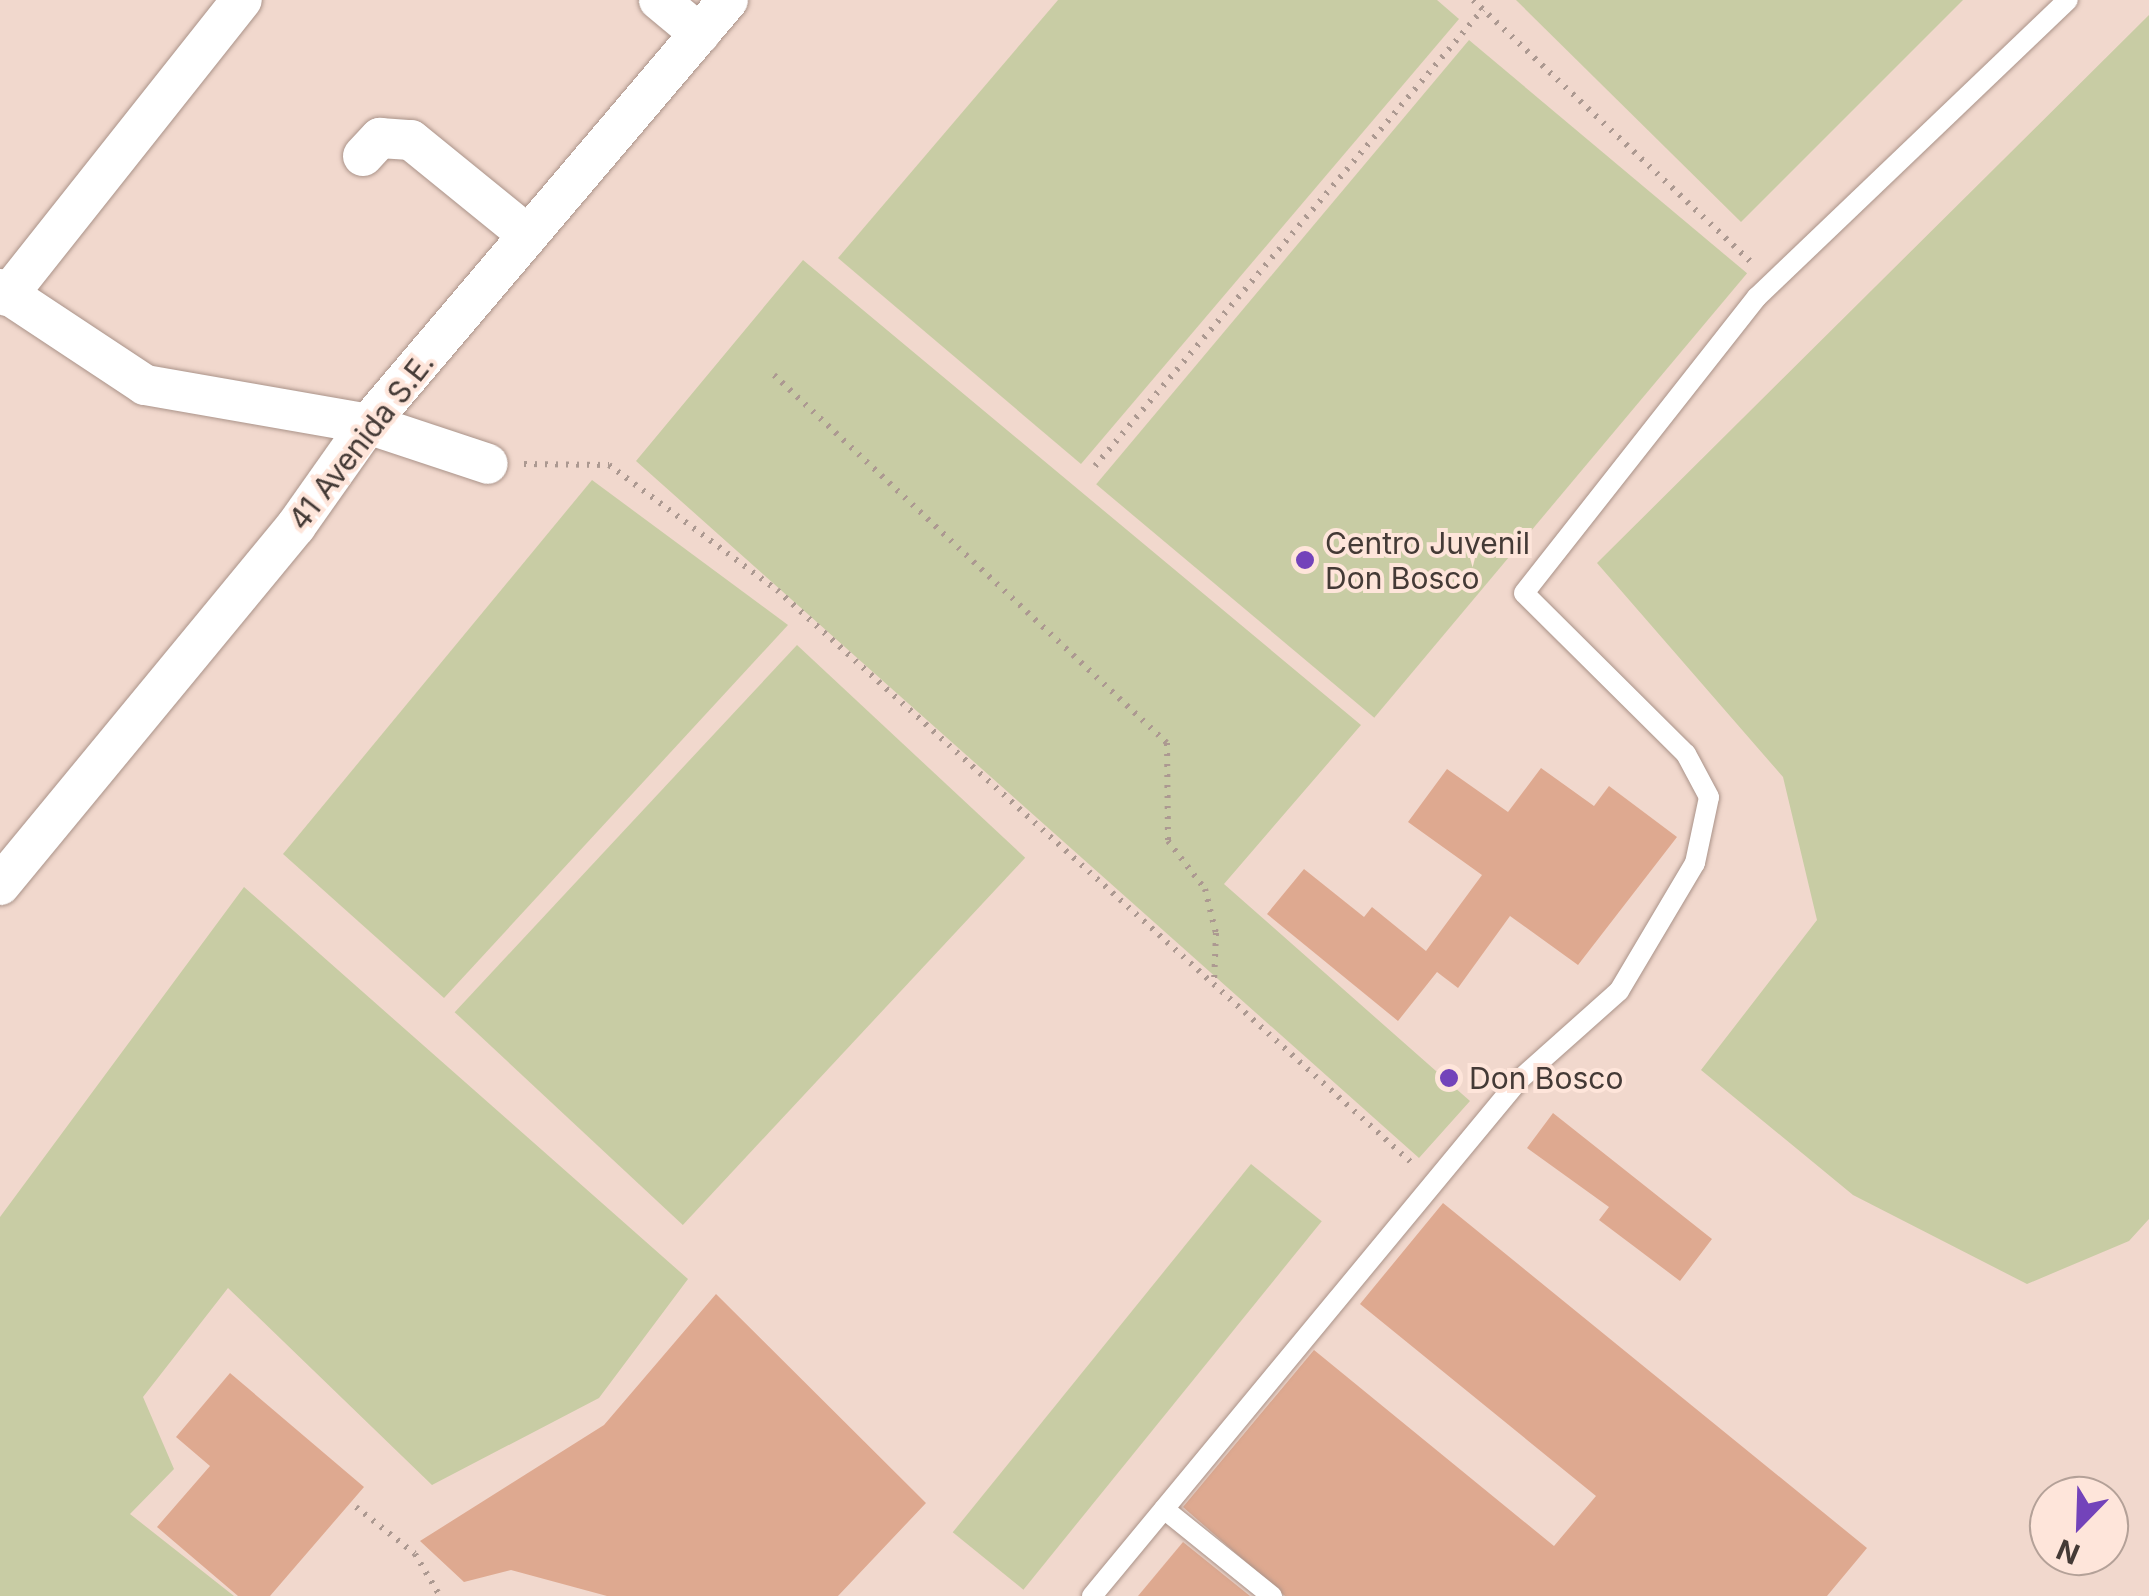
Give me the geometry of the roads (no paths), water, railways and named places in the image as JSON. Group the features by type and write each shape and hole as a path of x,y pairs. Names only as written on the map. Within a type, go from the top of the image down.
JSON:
{"street":[{"path":"242,0 4,292 144,385 368,424 488,464"},
{"path":"659,0 700,34"},
{"name":"41 Avenida S.E.","path":"3,875 296,526 368,424 728,0"},
{"path":"363,156 380,138 412,140 528,236"}],"lane":[{"path":"1092,1596 1518,1081 1619,991 1695,863 1709,798 1686,754 1524,593 1772,282 2068,0"},
{"path":"1164,1509 1272,1596"}],"place":[{"name":"Centro Juvenil Don Bosco","path":"1305,560"},
{"name":"Don Bosco","path":"1449,1078"}]}
